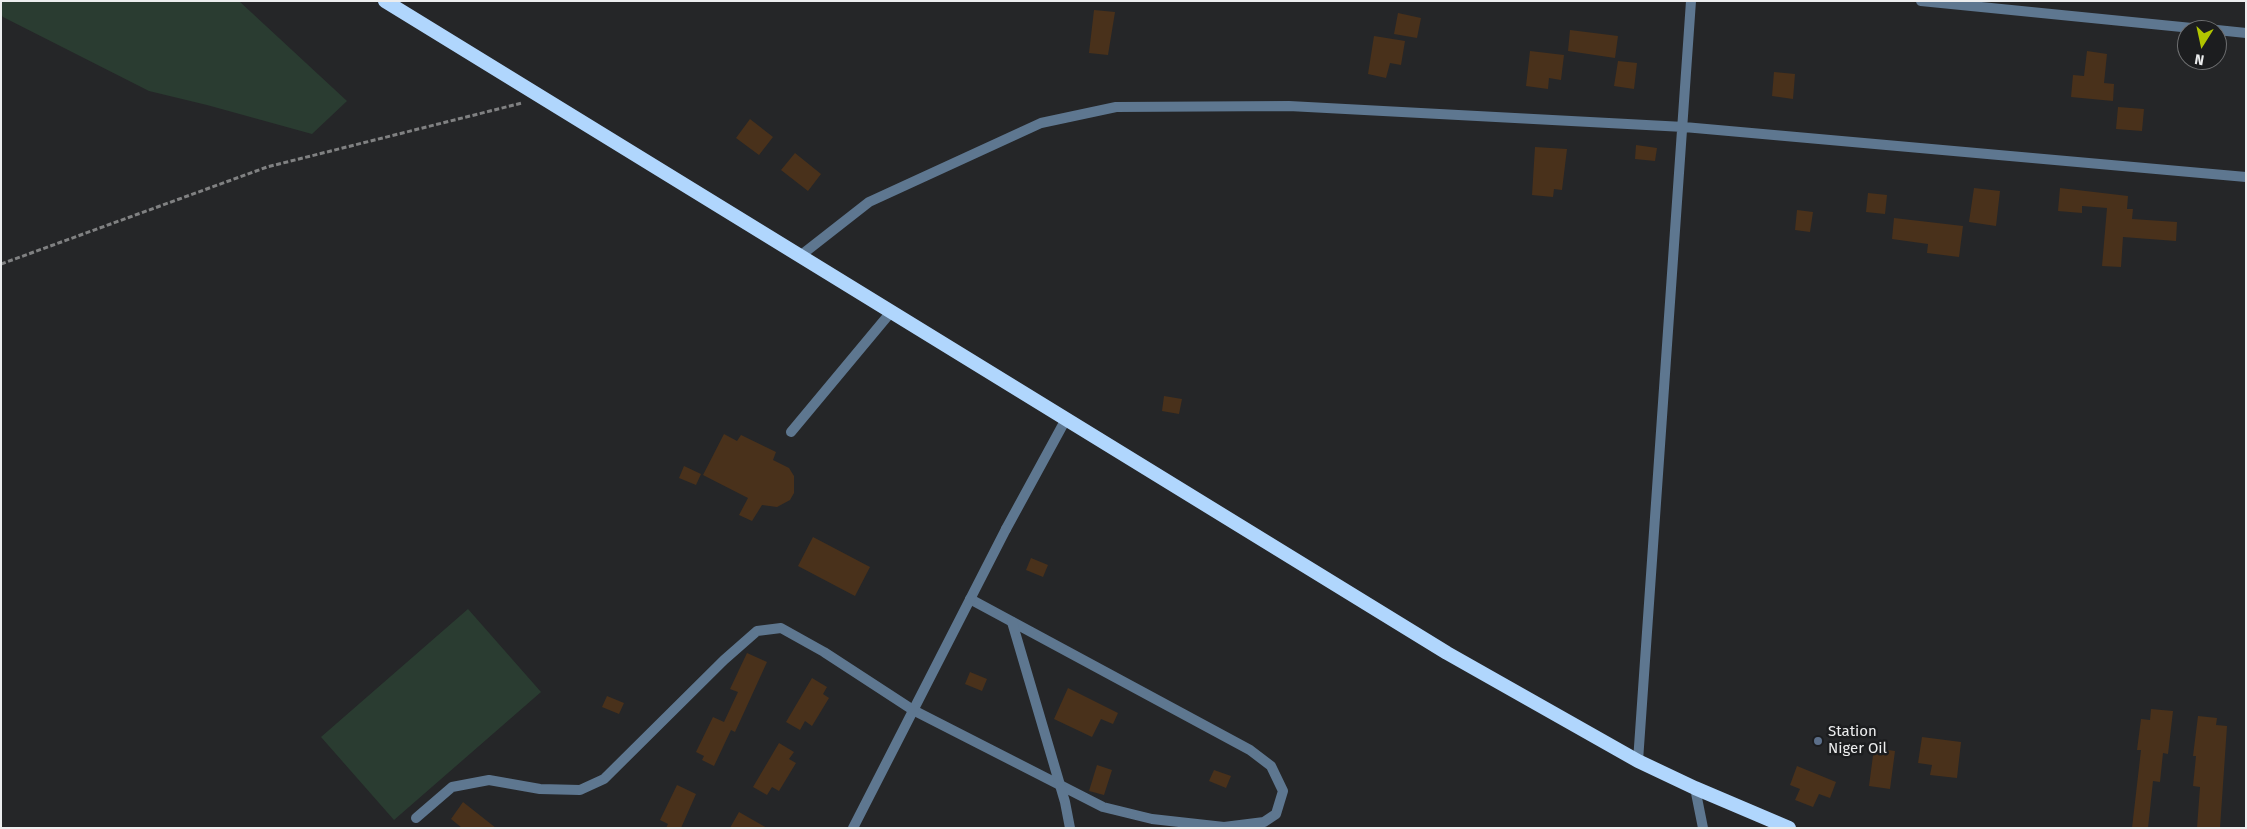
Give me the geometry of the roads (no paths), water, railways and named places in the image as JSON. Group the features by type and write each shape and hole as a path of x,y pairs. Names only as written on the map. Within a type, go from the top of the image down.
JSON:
{"highway":[{"path":"385,1 1447,653 1638,761 1695,788 1790,828"}],"street":[{"path":"1638,761 1684,127 1691,1"},
{"path":"1921,1 2177,27"},
{"path":"2227,31 2246,33"},
{"path":"800,256 868,202 1041,123 1116,107 1289,106 1684,127 2246,177"},
{"path":"791,432 891,312"},
{"path":"853,828 1006,529 1066,419"},
{"path":"416,818 452,787 489,780 540,789 580,790 604,779 724,660 757,630 782,628 824,652 914,710 1103,807 1152,818 1224,827 1264,822 1276,814 1283,791 1271,766 1250,750 970,600"},
{"path":"1012,622 1070,828"},
{"path":"1695,788 1703,828"}],"place":[{"name":"Station Niger Oil","path":"1818,741"}]}
